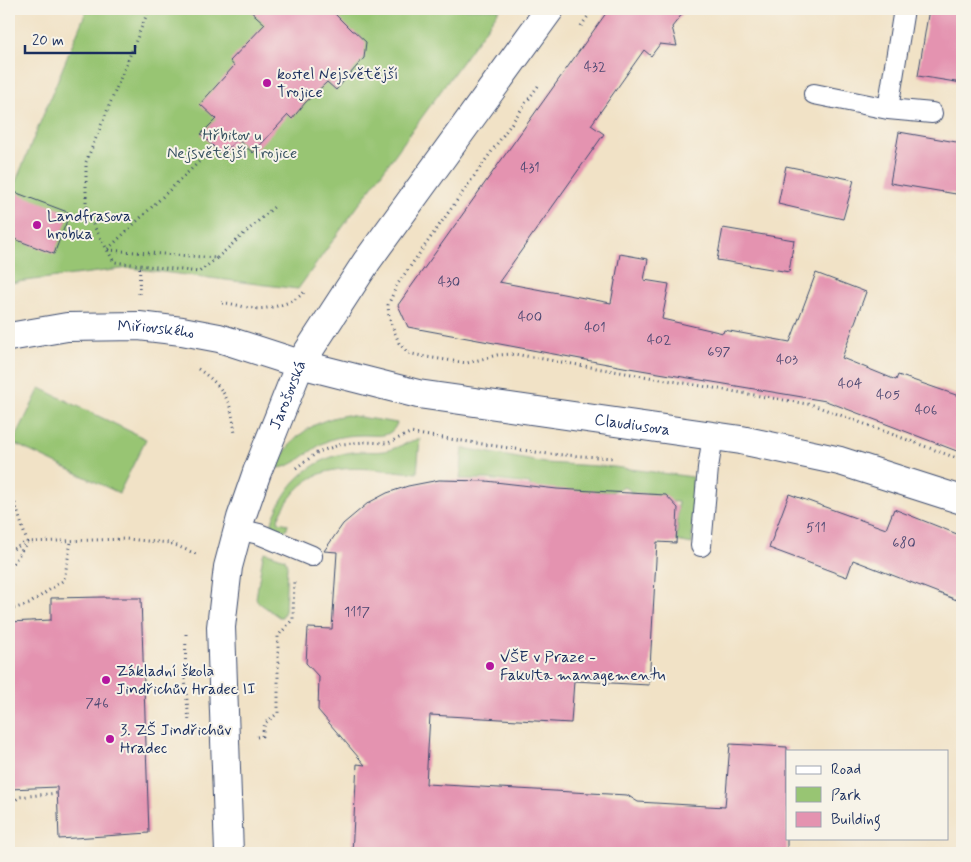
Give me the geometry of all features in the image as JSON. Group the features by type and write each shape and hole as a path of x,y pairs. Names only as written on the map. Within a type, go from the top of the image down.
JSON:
{"street":[{"name":"Jarošovská","path":"229,853 221,627 228,567 238,529 257,472 300,364 367,261 550,9"},
{"name":"Miřiovského","path":"9,337 67,327 139,326 219,338 300,364"},
{"name":"Claudiusova","path":"300,364 418,394 741,440 840,461 962,500"}],"lane":[{"path":"888,108 904,9"},
{"path":"814,94 888,108 932,113"},
{"path":"701,546 708,468 713,436"},
{"path":"238,529 259,534 304,553"}],"path":[{"path":"149,9 86,162 86,212 114,262 199,272 275,206"},
{"path":"576,33 593,9"},
{"path":"541,82 397,285 388,306 389,318 399,343 408,353 467,363 497,355 514,354 813,405 962,460"},
{"path":"108,250 204,157"},
{"path":"108,250 217,258"},
{"path":"138,298 140,266"},
{"path":"234,303 251,308 291,303 307,289"},
{"path":"294,470 318,452 342,444 388,443 410,433 549,454 622,458"},
{"path":"9,484 27,542 9,570"},
{"path":"9,550 27,542 126,539 170,544 196,554"},
{"path":"9,610 30,604 64,580 71,542"},
{"path":"254,737 262,736 265,723 278,713 278,636 293,619 304,553"},
{"path":"9,806 19,797 58,794"}],"green space":[{"name":"Hřbitov u Nejsvětější Trojice","path":"87,9 500,9 298,289 130,268 9,283 9,198"},
{"path":"40,388 146,439 119,493 13,443"},
{"path":"347,415 397,423 391,432 387,434 349,436 328,441 292,464 277,468 288,447 304,431 314,425"},
{"path":"420,439 417,473 355,468 319,474 304,483 290,498 278,519 279,522 288,524 287,528 282,534 272,532 272,524 280,503 293,483 310,468 341,454 357,451 384,451"},
{"path":"463,448 545,463 614,467 693,477 692,544 677,541 678,502 635,500 629,489 623,487 611,492 530,491 530,484 487,479 460,479"},
{"path":"265,552 285,559 287,565 285,611 282,617 279,617 258,602 256,598"}],"building":[{"name":"kostel Nejsvětější Trojice","path":"248,9 330,9 366,42 364,58 336,90 327,82 305,103 292,119 288,115 253,153 237,139 222,155 201,134 216,119 200,104 234,66 230,61 265,24"},
{"path":"609,9 686,9 672,27 677,46 660,44 651,56 644,50 591,125 604,134 499,282 611,303 620,254 648,259 644,280 669,284 662,319 723,333 724,330 790,342 816,273 866,292 842,358 896,380 898,375 962,397 962,453 826,401 629,368 408,327 398,305"},
{"path":"929,9 962,9 962,83 918,76"},
{"path":"899,132 962,143 962,195 890,183"},
{"path":"786,166 854,180 843,219 778,204"},
{"name":"Landfrasova hrobka","path":"9,190 70,213 54,254 9,237"},
{"path":"723,228 794,240 789,272 717,260"},
{"name":"VŠE v Praze - Fakulta managementu","path":"439,480 486,481 557,489 666,495 678,508 676,543 657,542 649,685 574,681 571,723 430,715 426,784 627,795 638,802 725,807 730,744 787,747 787,853 352,853 357,764 365,765 318,710 319,677 306,663 308,628 332,629 337,552 324,551 343,524 368,503 387,493 408,486"},
{"path":"789,494 886,529 894,509 962,536 962,602 853,560 847,577 769,548"},
{"name":"Základní škola Jindřichův Hradec II","path":"51,598 141,598 149,833 59,839 57,787 10,789 9,622 51,620"}],"place":[{"name":"kostel Nejsvětější Trojice","path":"267,83"},
{"name":"Landfrasova hrobka","path":"37,225"},
{"name":"VŠE v Praze - Fakulta managementu","path":"490,666"},
{"name":"Základní škola Jindřichův Hradec II","path":"106,680"},
{"name":"3. ZŠ Jindřichův Hradec","path":"110,739"}]}
